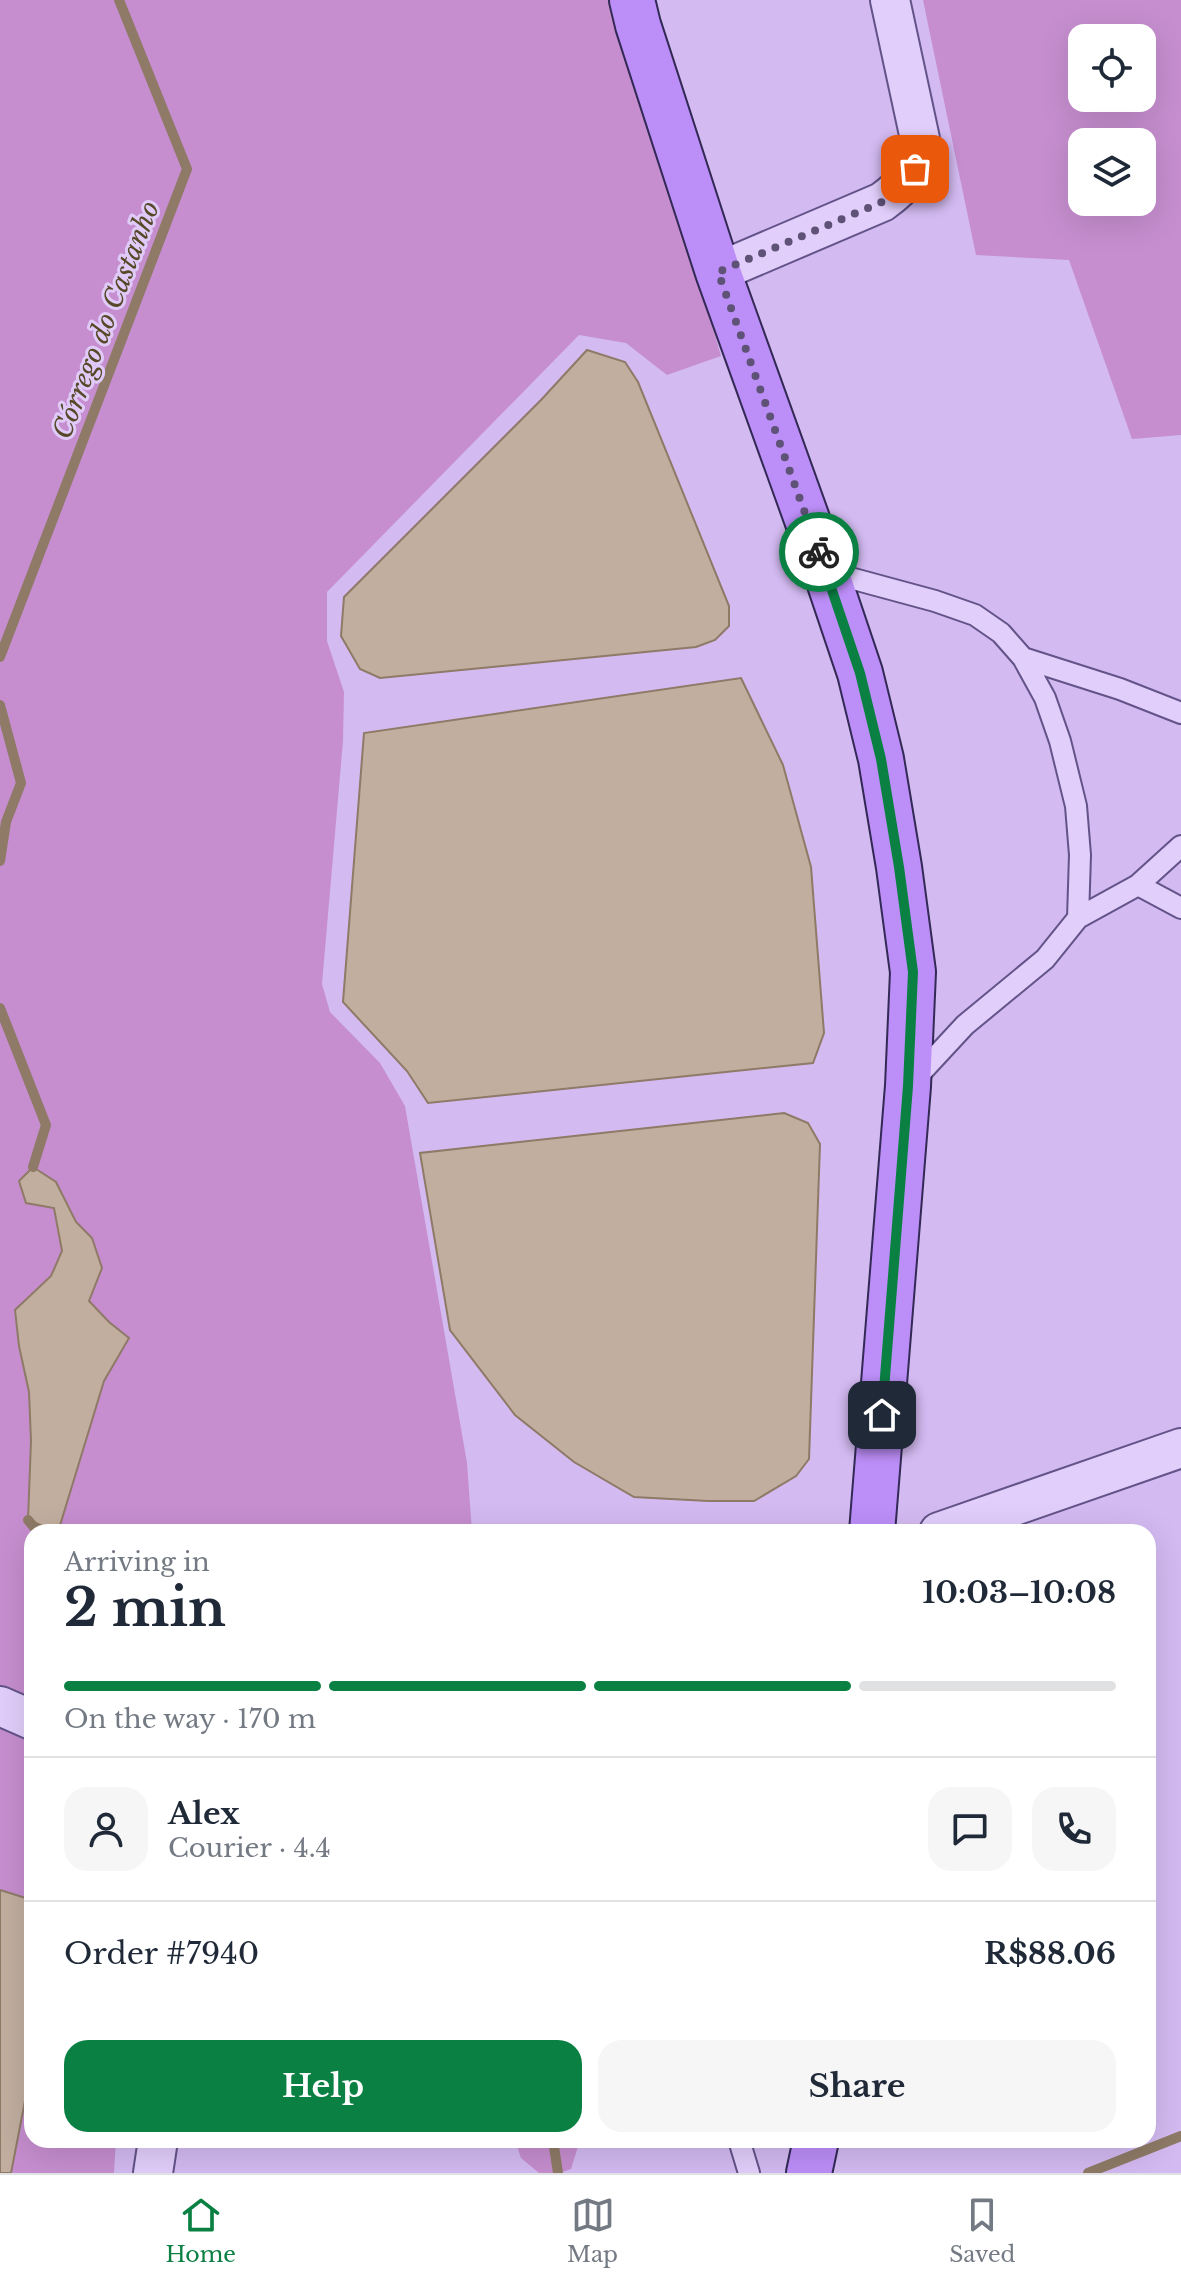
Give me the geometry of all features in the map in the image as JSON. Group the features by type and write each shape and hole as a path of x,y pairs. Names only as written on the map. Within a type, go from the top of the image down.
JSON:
{"main road":[{"path":"632,0 718,272 860,673 881,759 899,867 913,972 908,1086 873,1524"},
{"path":"809,2173 814,2148"},
{"path":"824,2148 826,2173"}],"street":[{"path":"718,272 882,202 901,189 915,169 920,139 890,0"},
{"path":"962,1524 1181,1448"},
{"path":"0,1706 24,1716"},
{"path":"153,2173 157,2148"}],"lane":[{"path":"826,572 975,615 1001,633 1023,658 1045,698 1060,741 1076,806 1080,855 1078,918"},
{"path":"1023,658 1120,689 1181,713"},
{"path":"908,1086 965,1025 1045,959 1078,918 1138,885 1181,846"},
{"path":"1138,885 1181,908"},
{"path":"741,2148 749,2173"}],"shaded area":[{"path":"0,0 617,0 721,356 667,375 626,343 579,335 327,592 327,641 344,692 343,741 322,984 330,1012 380,1063 405,1106 467,1463 471,1524 24,1524 24,2148 116,2148 114,2173 0,2173"},
{"path":"923,0 1181,0 1181,435 1132,439 1069,260 976,255"},
{"path":"587,350 625,362 638,382 729,606 729,626 715,640 696,647 380,678 360,669 341,636 344,597"},
{"path":"741,678 783,765 811,867 824,1033 813,1063 428,1103 407,1071 343,1002 364,733"},
{"path":"784,1113 808,1123 820,1144 809,1459 796,1476 754,1501 634,1497 574,1462 515,1415 450,1330 420,1153"},
{"path":"33,1167 56,1182 76,1222 92,1238 102,1268 89,1301 129,1338 104,1381 60,1524 38,1524 28,1520 29,1392 15,1310 51,1276 62,1251 54,1208 26,1203 19,1181"},
{"path":"0,1890 24,1898 24,2106 11,2173 0,2173"},
{"path":"518,2148 578,2148 571,2169 560,2173 539,2173 521,2158"}],"waterway":[{"name":"Córrego do Castanho","path":"0,657 187,169 119,0"},
{"name":"Córrego do Castanho","path":"0,705 21,783 6,822 0,861"},
{"name":"Córrego do Castanho","path":"0,1008 46,1125 33,1167"},
{"name":"Córrego do Castanho","path":"28,1520 31,1524"},
{"name":"Córrego do Castanho","path":"1156,2146 1181,2136"},
{"name":"Córrego do Castanho","path":"554,2148 558,2173"},
{"name":"Córrego do Castanho","path":"1088,2173 1151,2148"}],"way so far":[{"path":"819,552 718,272 882,202 901,189 915,169"}],"route":[{"path":"819,552 860,673 881,759 913,972 908,1086 882,1415"}]}
